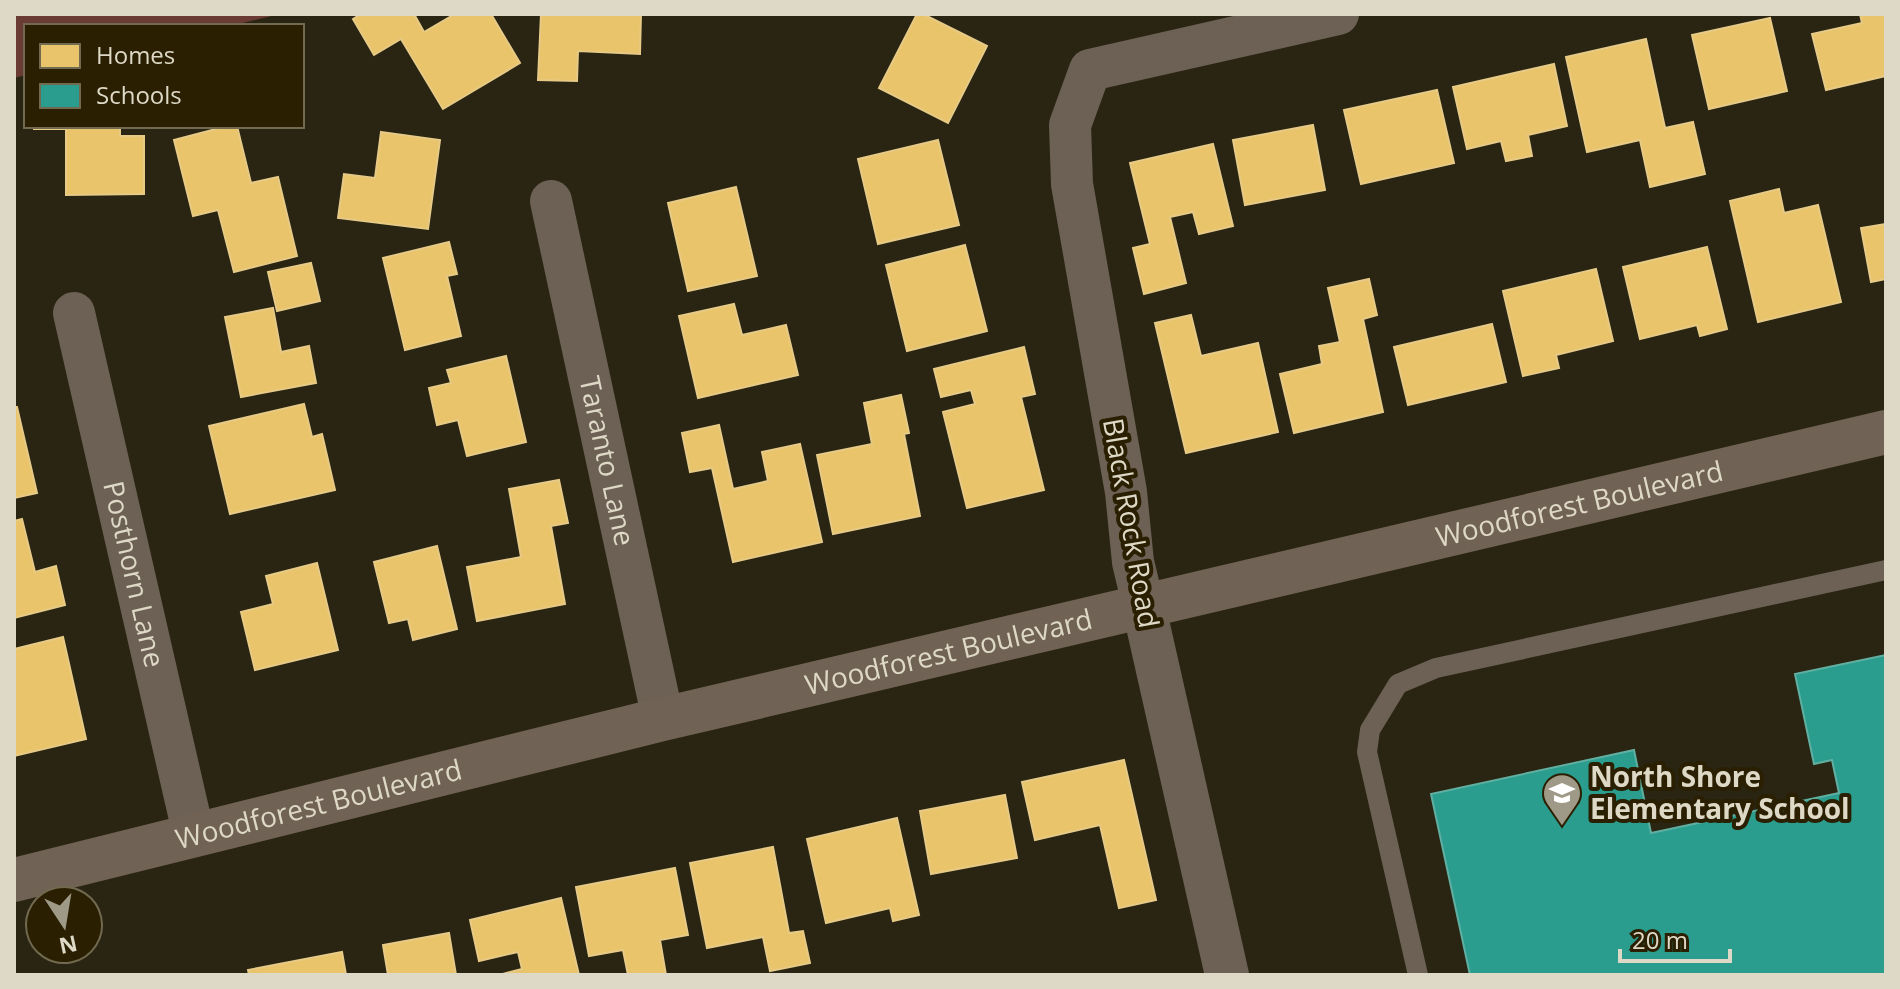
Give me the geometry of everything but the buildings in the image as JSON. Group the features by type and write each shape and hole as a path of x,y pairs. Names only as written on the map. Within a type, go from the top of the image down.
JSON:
{"main road":[{"name":"Woodforest Boulevard","path":"14,880 663,719 1886,432"}],"street":[{"name":"Black Rock Road","path":"1227,975 1133,562 1126,492 1072,184 1070,125 1090,70 1338,14"},
{"name":"Taranto Lane","path":"551,201 663,719"},
{"name":"Posthorn Lane","path":"74,313 194,836"}],"lane":[{"path":"1418,975 1367,752 1370,730 1398,684 1436,668 1886,570"}],"shaded area":[{"path":"14,14 280,14 238,24 24,24 24,76 14,78"}],"place":[{"name":"North Shore Elementary School","path":"1562,827"}]}
